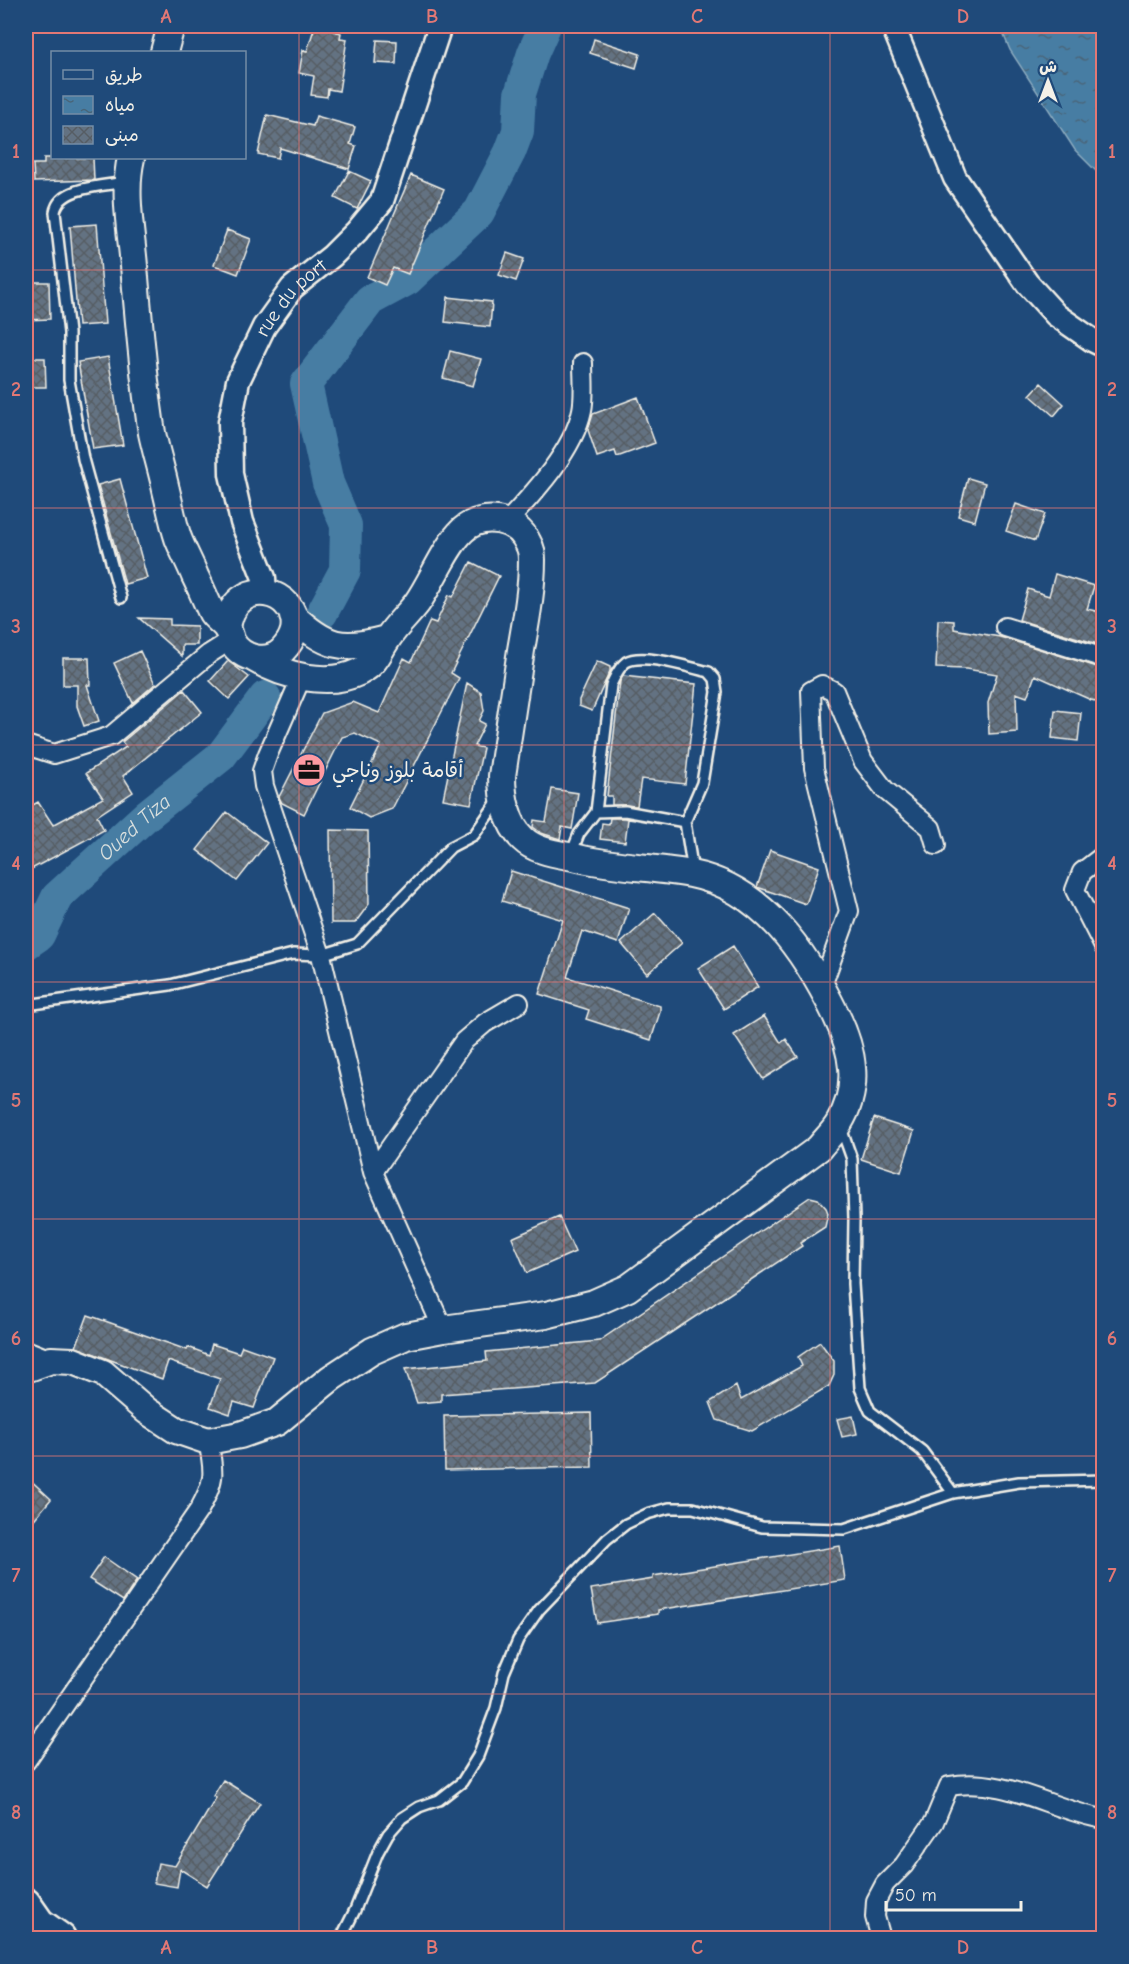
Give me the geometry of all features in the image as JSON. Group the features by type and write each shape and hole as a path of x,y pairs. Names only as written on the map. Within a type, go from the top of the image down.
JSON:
{"main road":[{"path":"164,51 171,26"},
{"path":"26,1369 51,1360 73,1361 103,1373 156,1418 176,1430 208,1441 240,1435 277,1422 331,1378 372,1351 406,1336 546,1315 594,1303 628,1288 819,1148 839,1123 850,1097 854,1069 843,1030 822,986 790,938 760,906 733,888 693,874 544,850 523,840 512,823 502,796 502,776 527,613 532,560 528,541 516,527 507,522 489,519 479,521 463,531 417,602 386,639 383,649 373,663 361,671 349,676 328,679 302,676 272,668 237,649 213,615 178,538 153,434 138,314 129,169"},
{"path":"201,587 222,597 274,595 289,607 293,616 294,630 290,642 281,652 269,658 255,659"},
{"path":"229,635 229,616 234,605 254,595"},
{"path":"293,616 326,642 342,646 368,644 386,639"},
{"path":"27,1914 61,1938"}],"street":[{"path":"893,26 955,178 1027,283 1056,315 1104,346"},
{"name":"rue du port","path":"254,595 264,578 242,522 231,474 230,422 238,381 264,327 292,288 332,256 382,201 434,29"},
{"path":"507,522 540,487 578,428 583,407 582,363"},
{"path":"1005,627 1104,658"},
{"path":"26,745 54,754 111,736 229,635"},
{"path":"302,676 262,771 264,786 321,955 373,1172 443,1329"},
{"path":"822,986 849,911 814,768 811,691 822,685 834,691 863,761 885,790 931,828 936,845"},
{"path":"1104,855 1082,872 1074,890 1104,947"},
{"path":"373,1172 464,1041 485,1023 519,1003"},
{"path":"26,1350 51,1360"},
{"path":"26,1761 200,1510 212,1487 214,1466 208,1441"},
{"path":"881,1938 875,1917 876,1901 885,1884 904,1865 934,1822 949,1786 968,1783 993,1785 1104,1819"}],"lane":[{"path":"121,598 83,459 69,380 69,333 55,212 57,202 68,193 129,169"},
{"path":"571,856 579,834 596,812 611,685 617,671 628,661 642,658 709,672 715,679 717,692 702,783 686,822 693,874"},
{"path":"26,1005 170,986 293,954 321,955 357,944 451,847 474,835 502,796"},
{"path":"596,812 625,811 686,822"},
{"path":"839,1123 852,1159 855,1220 853,1284 860,1388 870,1411 922,1451 953,1493"},
{"path":"341,1938 388,1834 402,1818 420,1807 439,1800 462,1782 478,1756 496,1708 504,1673 518,1640 539,1610 607,1539 626,1524 647,1514 669,1508 693,1508 762,1527 844,1529 953,1493 1019,1482 1104,1480"}],"water":[{"path":"1000,26 1103,26 1103,178 1075,150 1010,50"}],"building":[{"path":"315,26 341,33 340,38 347,39 339,91 328,89 327,97 311,95 314,76 299,73 303,50 307,51"},
{"path":"594,39 640,54 636,68 590,53"},
{"path":"377,40 397,41 396,64 375,63"},
{"path":"267,115 313,126 316,116 355,127 350,144 356,146 349,169 280,148 278,158 258,154"},
{"path":"44,158 93,159 94,180 34,182 33,164 44,164"},
{"path":"349,171 371,181 357,209 335,198"},
{"path":"411,175 444,189 408,274 393,268 385,285 367,277"},
{"path":"97,224 105,324 78,326 70,226"},
{"path":"227,230 251,239 238,274 214,265"},
{"path":"507,253 524,259 516,281 499,275"},
{"path":"26,282 49,282 50,319 26,320"},
{"path":"448,297 492,302 490,327 445,322"},
{"path":"450,351 481,359 473,386 443,378"},
{"path":"108,357 123,445 93,449 78,362"},
{"path":"26,358 45,358 46,387 26,387"},
{"path":"1041,383 1064,404 1054,416 1030,395"},
{"path":"638,397 655,443 617,457 615,451 597,457 588,430 593,414"},
{"path":"968,478 985,483 975,521 958,516"},
{"path":"120,479 147,578 125,584 98,485"},
{"path":"1016,504 1045,514 1035,541 1006,531"},
{"path":"471,562 499,576 451,673 459,678 392,809 369,818 350,807 381,745 355,733 342,737 304,814 282,803 279,797 322,713 353,702 379,713 404,658 411,662 430,621 436,623 449,595 453,597"},
{"path":"1055,574 1094,586 1087,609 1104,613 1104,646 1019,620 1028,589 1049,596"},
{"path":"139,618 170,619 170,625 197,626 197,645 182,645 182,656"},
{"path":"938,620 954,621 954,629 1000,637 1104,669 1104,703 1091,700 1035,675 1027,697 1016,693 1017,732 989,734 988,703 997,674 966,669 936,668"},
{"path":"140,651 155,684 133,703 114,663"},
{"path":"63,658 89,658 90,685 87,685 99,721 84,726 77,706 77,685 63,685"},
{"path":"228,661 249,677 229,699 210,681"},
{"path":"597,661 610,667 610,671 592,711 579,706 579,700"},
{"path":"623,676 696,684 685,784 641,779 637,806 612,805 612,796 607,796 620,681"},
{"path":"467,683 481,692 484,711 479,721 485,724 474,746 483,748 471,804 443,799"},
{"path":"184,690 202,712 123,776 133,792 97,816 104,830 26,872 26,809 38,802 53,825 103,798 86,773 126,747 122,742"},
{"path":"1055,710 1081,713 1078,741 1052,738"},
{"path":"552,789 578,793 572,829 562,827 560,839 541,833 533,827 534,820 546,822"},
{"path":"227,812 267,843 237,881 197,850"},
{"path":"610,818 624,818 635,820 628,819 625,842 600,839 602,823 609,824"},
{"path":"330,830 368,831 369,904 355,923 331,923"},
{"path":"770,850 819,867 806,904 757,887"},
{"path":"511,871 629,908 618,943 582,931 567,977 660,1006 651,1040 586,1019 589,1010 539,994 563,920 502,901"},
{"path":"655,913 682,943 647,974 621,943"},
{"path":"733,946 758,987 724,1009 698,968"},
{"path":"764,1016 781,1043 786,1039 798,1057 763,1079 734,1035"},
{"path":"874,1118 914,1131 901,1172 861,1159"},
{"path":"810,1197 818,1199 826,1208 828,1213 825,1227 800,1243 802,1246 595,1383 441,1394 441,1401 417,1403 405,1369 487,1361 486,1352 599,1341"},
{"path":"559,1217 575,1252 527,1273 512,1238"},
{"path":"88,1315 187,1350 188,1347 209,1355 212,1344 239,1353 242,1346 273,1357 254,1408 234,1402 230,1414 210,1407 220,1379 168,1361 162,1379 76,1347"},
{"path":"820,1342 834,1361 834,1375 829,1386 752,1431 717,1420 710,1402 736,1386 741,1400 802,1366 798,1357"},
{"path":"591,1413 592,1467 445,1470 444,1416"},
{"path":"853,1416 857,1434 842,1437 837,1419"},
{"path":"26,1476 51,1499 26,1529"},
{"path":"840,1546 845,1580 658,1610 658,1614 597,1623 591,1589 653,1579 653,1576"},
{"path":"104,1557 137,1580 123,1601 89,1579"},
{"path":"223,1780 260,1803 207,1886 180,1869 177,1887 154,1883 158,1863 175,1866 216,1798 213,1796"}],"waterway":[{"path":"322,613 345,570 346,525 328,483 306,384 370,300 407,280 479,212 510,152 518,131 520,94 533,53 545,26"},
{"name":"Oued Tiza","path":"26,944 39,935 57,897 147,815 221,756 265,697"}],"place":[{"name":"أقامة بلوز وناجي","path":"309,770"}]}
